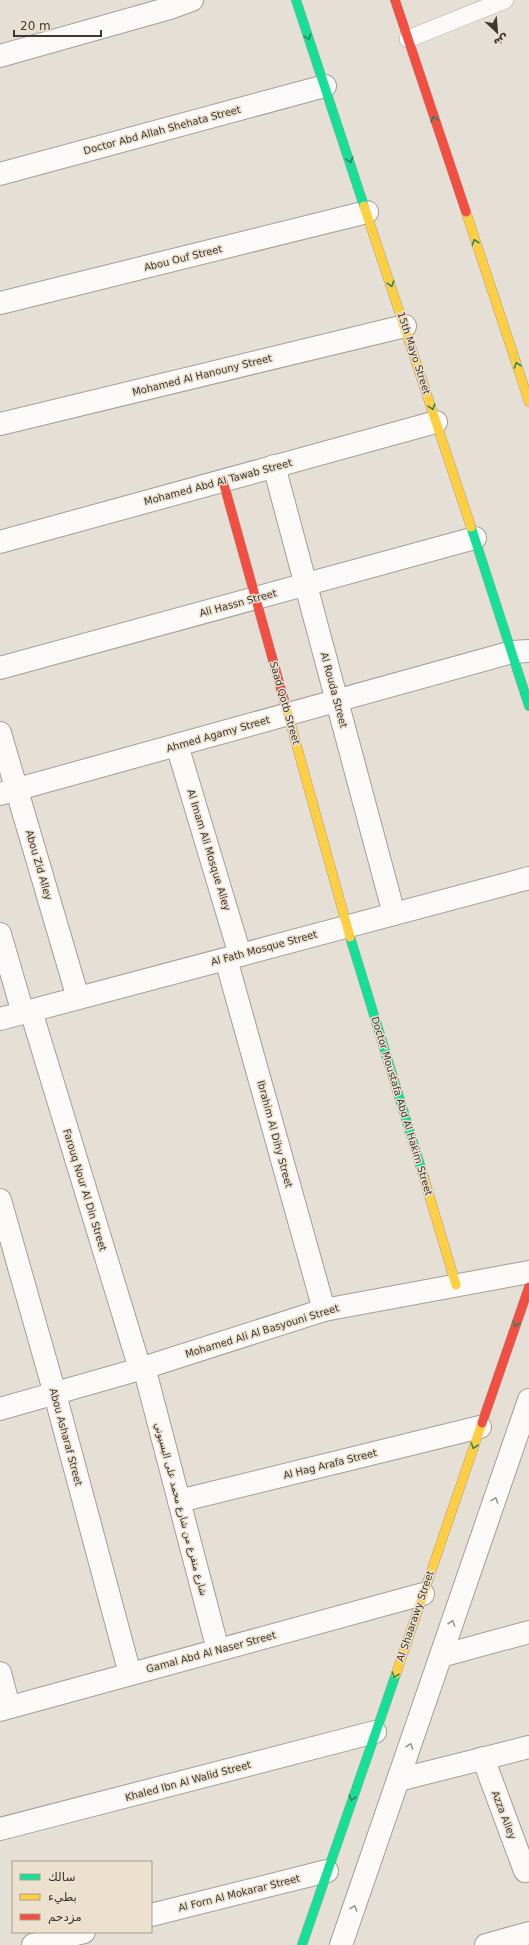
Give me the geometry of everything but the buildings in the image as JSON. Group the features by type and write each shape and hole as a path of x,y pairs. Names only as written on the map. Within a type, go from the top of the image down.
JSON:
{"street":[{"path":"0,56 170,8 192,0"},
{"name":"15th Mayo Street","path":"296,0 475,538 520,651 529,706"},
{"path":"395,0 529,402"},
{"name":"Doctor Abd Allah Shehata Street","path":"0,174 324,86"},
{"name":"Abou Ouf Street","path":"0,303 367,212"},
{"name":"Mohamed Al Hanouny Street","path":"0,424 405,326"},
{"name":"Mohamed Abd Al Tawab Street","path":"0,542 436,422"},
{"name":"Al Rouda Street","path":"274,466 394,914"},
{"name":"Saad Qotb Street","path":"223,481 347,926"},
{"name":"Ali Hassn Street","path":"0,668 475,538"},
{"name":"Ahmed Agamy Street","path":"8,792 337,700 520,651"},
{"name":"Abou Zid Alley","path":"0,733 8,792 78,998"},
{"name":"Al Imam Ali Mosque Alley","path":"177,745 233,957"},
{"name":"Al Fath Mosque Street","path":"0,1019 529,878"},
{"name":"Doctor Moustafa Abd Al Hakim Street","path":"347,926 456,1285"},
{"name":"Farouq Nour Al Din Street","path":"0,934 27,1012 142,1368"},
{"name":"Ibrahim Al Dihy Street","path":"233,957 324,1310"},
{"name":"Abou Asharaf Street","path":"0,1200 130,1674"},
{"name":"Mohamed Ali Al Basyouni Street","path":"0,1409 142,1368 324,1310 529,1272"},
{"name":"Al Shaarawy Street","path":"302,1945 529,1287"},
{"name":"شارع متفرع من شارع محمد على البسيوني","path":"142,1368 218,1650"},
{"path":"341,1945 529,1400"},
{"name":"Al Hag Arafa Street","path":"179,1501 480,1427"},
{"name":"Gamal Abd Al Naser Street","path":"5,1708 423,1594"},
{"path":"441,1656 529,1632"},
{"path":"0,1673 5,1708"},
{"name":"Khaled Ibn Al Walid Street","path":"0,1829 375,1732"},
{"path":"398,1780 529,1747"},
{"name":"Azza Alley","path":"483,1758 525,1871"},
{"name":"Al Forn Al Mokarar Street","path":"152,1915 327,1871"},
{"path":"33,1945 80,1933"},
{"path":"486,1945 529,1933"}],"lane":[{"path":"408,39 505,0"}],"traffic: fast":[{"path":"296,0 364,206"},
{"path":"471,527 529,706"},
{"path":"350,937 424,1178"},
{"path":"302,1945 396,1674"}],"traffic: slow":[{"path":"364,206 471,527"},
{"path":"466,212 529,402"},
{"path":"284,700 350,937"},
{"path":"424,1178 456,1285"},
{"path":"396,1674 482,1423"}],"traffic: jam":[{"path":"395,0 466,212"},
{"path":"223,481 284,700"},
{"path":"482,1423 529,1287"}]}
